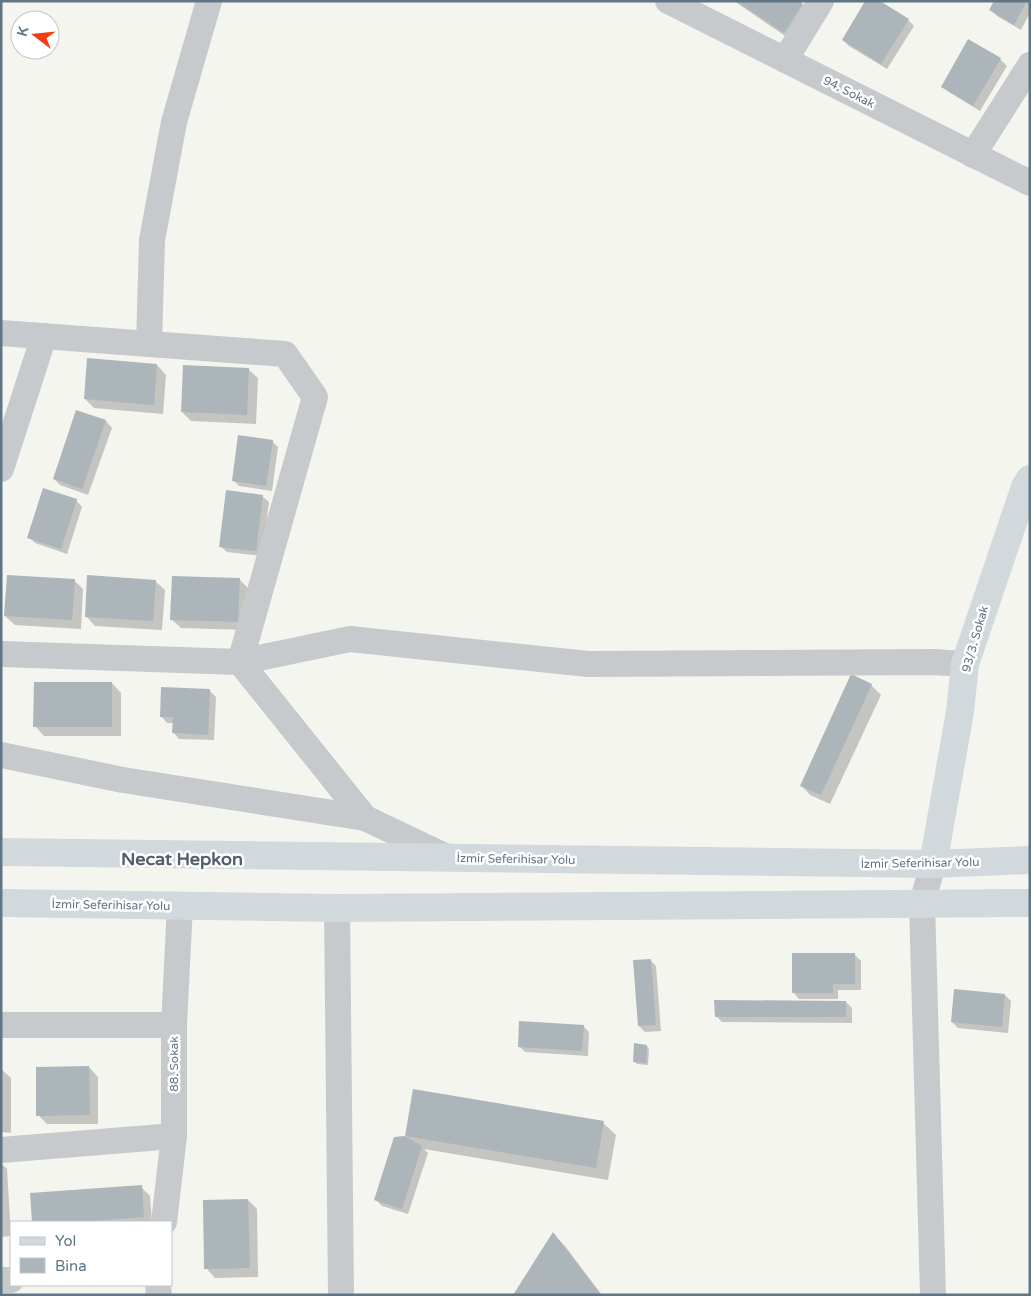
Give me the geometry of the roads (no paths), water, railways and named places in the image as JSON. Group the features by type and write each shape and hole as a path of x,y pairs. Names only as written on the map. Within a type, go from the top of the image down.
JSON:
{"main road":[{"name":"93/3. Sokak","path":"933,864 960,712 965,664 1025,487 1030,478"},
{"name":"İzmir Seferihisar Yolu","path":"1,852 933,864 1030,860"},
{"name":"İzmir Seferihisar Yolu","path":"1,903 337,908 1030,903"}],"street":[{"path":"149,344 152,240 174,122 209,1"},
{"name":"94. Sokak","path":"668,1 1030,183"},
{"path":"785,60 821,1"},
{"path":"973,155 1030,65"},
{"path":"1,333 285,354 315,397 240,662"},
{"path":"1,469 44,336"},
{"path":"1,654 240,662 350,639 588,664 933,662 965,664"},
{"path":"240,662 365,818"},
{"path":"1,756 122,780 365,818 448,858"},
{"path":"933,864 922,903 933,1295"},
{"name":"88. Sokak","path":"164,1221 174,1136 174,1025 180,906"},
{"path":"337,908 341,1295"},
{"path":"1,1025 174,1025"},
{"path":"1,1150 174,1136"}],"district":[{"name":"Necat Hepkon","path":"182,859"}]}
